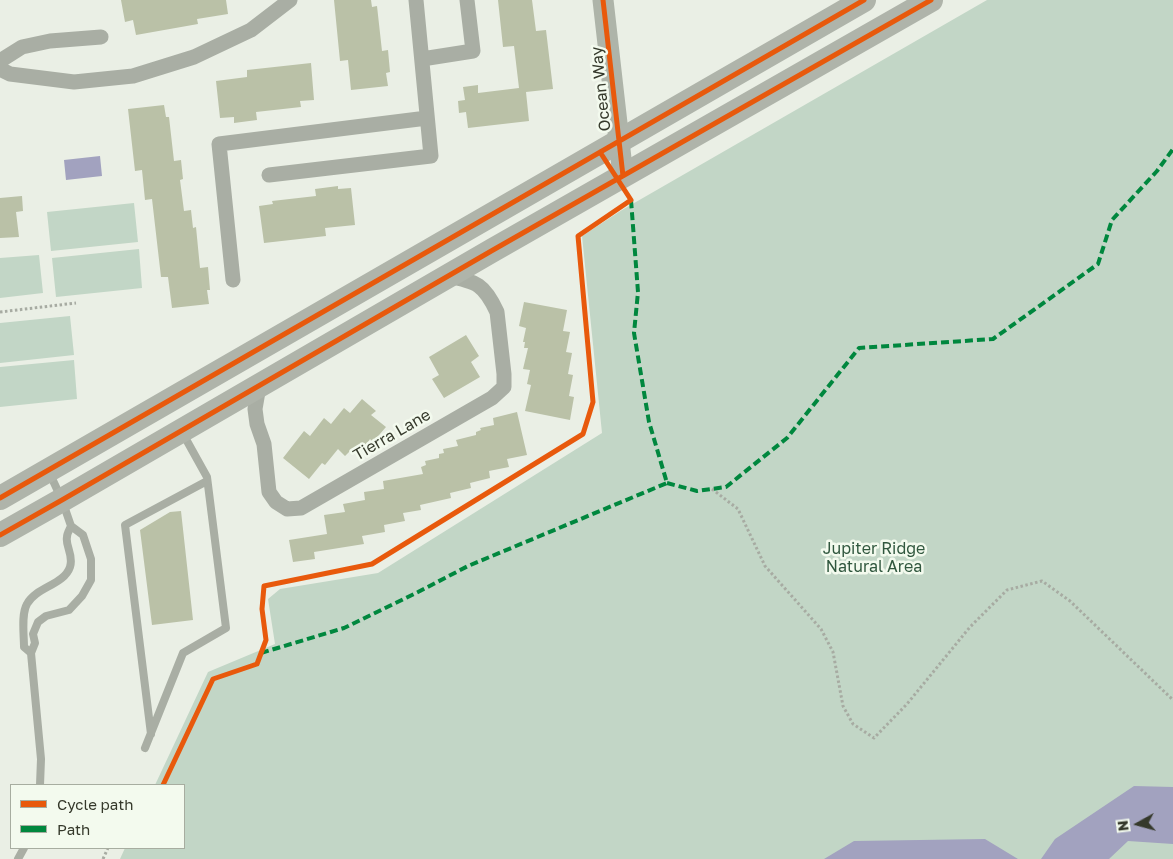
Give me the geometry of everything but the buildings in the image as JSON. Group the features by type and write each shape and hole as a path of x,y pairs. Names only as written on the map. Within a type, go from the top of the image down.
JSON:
{"main road":[{"path":"0,498 864,0"},
{"path":"0,535 448,276 624,183 931,0"}],"street":[{"path":"0,69 10,74 74,82 133,76 194,57 251,30 290,0"},
{"path":"269,175 431,156 416,0"},
{"path":"422,59 473,51 467,0"},
{"name":"Ocean Way","path":"603,0 624,183"},
{"path":"0,61 22,47 101,37"},
{"path":"233,280 220,144 428,118"},
{"name":"Tierra Lane","path":"259,386 255,408 257,424 264,444 269,492 276,502 288,509 301,508 492,398 504,387 498,321 489,296 481,287 470,280 448,276"}],"lane":[{"path":"145,748 183,653 226,628 207,476 181,431"},
{"path":"40,784 41,759 31,653 35,643 33,634 38,622 46,616 69,610 82,596 91,580 91,559 83,534 71,526 48,469"},
{"path":"151,736 126,525 207,481"},
{"path":"31,653 24,647 26,605 36,593 60,580 70,568 71,557 66,537 71,526"}],"path":[{"path":"163,784 213,679 257,664 266,640 262,609 264,586 372,564 584,434 593,402 578,236 631,200 624,183"},
{"path":"0,312 76,303"},
{"path":"712,489 738,509 765,566 821,629 833,652 843,706 854,724 874,738 907,704 970,627 1007,590 1042,581 1070,601 1173,700"}],"green space":[{"name":"Jupiter Ridge Natural Area","path":"987,0 1173,0 1173,859 120,859 125,849 185,849 185,784 155,784 208,672 275,644 268,599 280,589 378,573 602,433 582,236 622,210"},
{"path":"134,203 138,242 51,251 47,212"},
{"path":"139,249 142,288 56,297 52,258"},
{"path":"39,255 43,293 0,298 0,258"},
{"path":"70,316 74,355 0,363 0,323"},
{"path":"74,360 77,399 0,407 0,367"}],"water":[{"path":"100,156 102,176 66,180 64,160"},
{"path":"1134,786 1173,787 1173,844 1128,841 1109,859 1041,859 1055,839"},
{"path":"985,839 1018,859 824,859 854,841"}],"marked path":[{"path":"667,483 697,491 726,487 787,438 859,348 993,339 1098,264 1112,220 1157,171 1173,149"},
{"path":"261,653 344,628 468,566 667,483 649,422 634,333 638,292 631,200"}],"cycle path":[{"path":"603,0 623,176"},
{"path":"0,498 864,0"},
{"path":"0,535 931,0"},
{"path":"163,784 213,679 257,664 266,640 262,609 264,586 372,564 583,434 593,402 578,236 631,200 600,152"}]}
